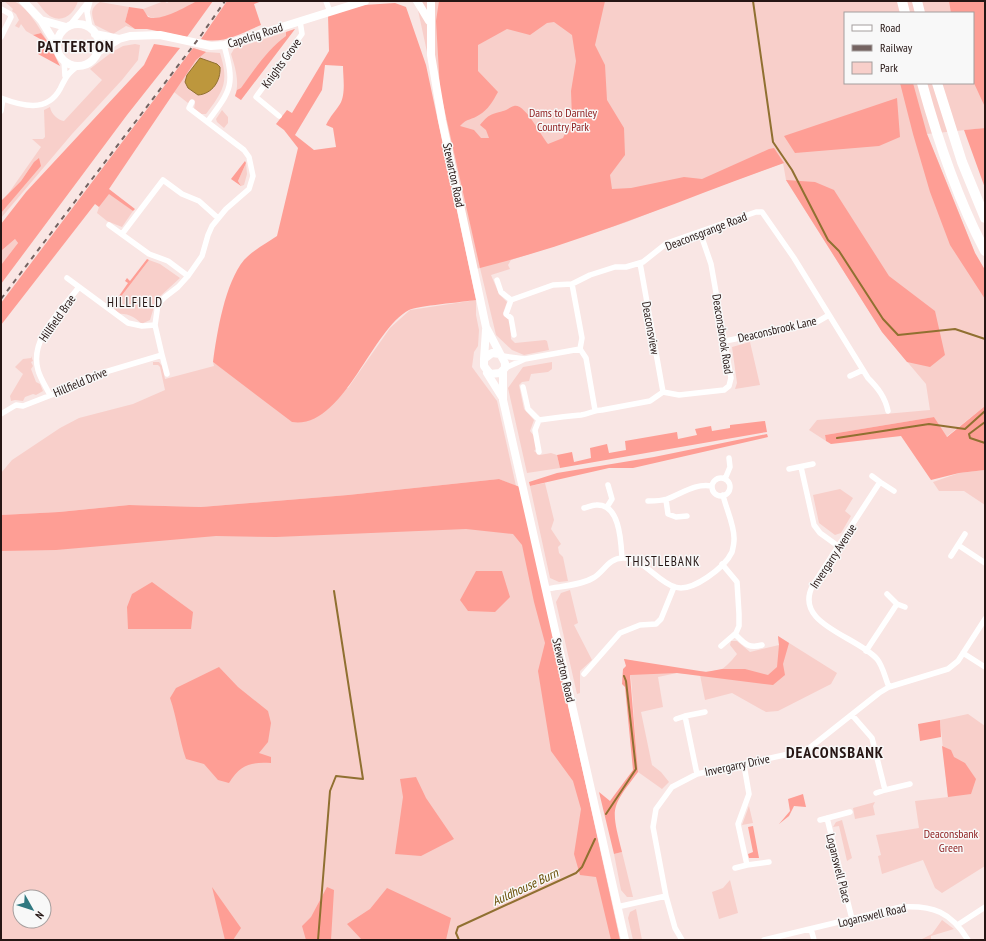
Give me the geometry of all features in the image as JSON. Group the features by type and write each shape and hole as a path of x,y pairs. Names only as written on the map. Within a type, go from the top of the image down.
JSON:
{"highway":[{"path":"902,1 905,12"},
{"path":"917,1 920,12"},
{"path":"922,84 937,134 965,210 985,251"},
{"path":"937,84 962,162 985,218"}],"main road":[{"path":"23,1 42,20 64,60 70,64 79,65 91,61 96,53 98,42 93,31 80,24 68,26 42,20"},
{"name":"Capelrig Road","path":"96,53 119,39 130,36 160,35 211,46 224,45 365,1"},
{"path":"417,1 430,22"},
{"name":"Stewarton Road","path":"431,1 431,55 442,120 486,327 484,359"},
{"path":"57,47 59,35 68,26"},
{"name":"Capelrig Road","path":"93,31 119,39"},
{"name":"Stewarton Road","path":"486,327 501,355"},
{"path":"492,353 501,355 504,369 497,375 487,372 484,366 484,359 492,353"},
{"name":"Stewarton Road","path":"504,369 503,400 625,940"},
{"name":"Stewarton Road","path":"487,372 503,400"}],"street":[{"path":"68,26 90,1"},
{"path":"90,1 87,12 93,31"},
{"path":"326,1 330,12"},
{"path":"1,9 11,17 1,37"},
{"name":"Knights Grove","path":"279,116 256,97 302,34 300,21"},
{"path":"208,121 228,91 231,81 224,45"},
{"path":"1,111 2,98 28,106 45,104 53,99 60,90 65,76 64,60"},
{"path":"65,76 79,65"},
{"path":"167,374 155,325 158,304 165,296 178,287 188,276 202,256 208,235 218,218 249,189 253,176 249,157 244,150 189,108 192,102"},
{"path":"122,234 163,180 182,194 199,202 218,218"},
{"name":"Deaconsgrange Road","path":"511,300 553,285 572,284 614,268 626,267 640,263 667,243 756,212 762,212 863,370 886,401 888,411"},
{"path":"109,225 149,254 168,261 188,276"},
{"name":"Deaconsbrook Road","path":"663,392 679,395 724,390 729,386 731,378 711,264 700,232"},
{"name":"Deaconsview","path":"640,263 663,392"},
{"name":"Hillfield Brae","path":"67,278 128,323 142,326 155,325"},
{"path":"496,280 501,292 511,300 506,314 511,318 514,335"},
{"path":"572,284 582,338 580,349 586,358 595,410"},
{"name":"Hillfield Brae","path":"50,395 38,369 37,351 43,334 79,287"},
{"name":"Deaconsbrook Lane","path":"724,341 806,325 817,322 829,315"},
{"path":"504,369 525,359 580,349"},
{"name":"Hillfield Drive","path":"1,414 16,405 23,406 78,385 85,378 162,355"},
{"path":"501,355 525,359"},
{"path":"850,376 863,370"},
{"path":"523,387 528,409 539,420"},
{"path":"539,420 570,414 582,415 595,410 650,401 663,392"},
{"path":"539,420 535,430 539,452"},
{"path":"725,479 730,467 729,458"},
{"path":"789,469 813,464"},
{"path":"801,467 814,525 820,533 838,546"},
{"path":"872,476 894,491"},
{"path":"712,486 717,479 725,479"},
{"path":"723,496 728,492 730,487 725,479"},
{"name":"Invergarry Avenue","path":"880,482 811,588 808,604 814,615 819,620 866,651 880,664 889,687"},
{"path":"648,501 666,500 693,487 704,484 712,486"},
{"path":"607,507 612,499 608,485"},
{"path":"712,486 715,493 723,496"},
{"path":"546,589 575,584 593,578 608,564 622,558 635,561 674,587 686,588 698,584 722,564 732,552 734,538 723,496"},
{"path":"666,500 668,514 676,517 687,516"},
{"path":"584,508 597,504 607,507 618,523 622,558"},
{"path":"951,556 965,534"},
{"path":"958,545 985,563"},
{"path":"721,646 735,634 739,626 738,590 736,582 722,564"},
{"path":"584,674 620,634 640,625 656,624 661,619 674,587"},
{"path":"887,594 897,604 905,607"},
{"path":"866,651 897,604"},
{"name":"Invergarry Drive","path":"682,940 675,928 666,896 654,836 654,818 656,809 672,787 697,774 744,765 807,750 879,693 889,687 948,669 963,653 985,619"},
{"path":"735,634 750,647 762,645"},
{"path":"963,653 985,667"},
{"path":"676,719 705,712"},
{"path":"852,715 872,738 885,790"},
{"path":"685,716 697,774"},
{"path":"744,765 749,794 738,824 747,865"},
{"path":"876,793 910,784"},
{"name":"Loganswell Place","path":"820,820 850,812"},
{"name":"Loganswell Place","path":"827,818 852,919"},
{"path":"735,868 769,862"},
{"path":"617,907 666,896"},
{"name":"Loganswell Road","path":"764,940 901,907 922,906 942,913 959,924 968,940"},
{"path":"959,924 985,906"},
{"path":"811,929 814,940"}],"green space":[{"path":"4,1 13,1 18,3 33,19 48,42 41,33 33,35 26,31 21,24 19,28 15,26 19,20 16,14 12,11 13,9"},
{"path":"36,1 78,1 72,12 61,19 50,16"},
{"path":"164,1 167,3 170,1 197,1 176,13 160,18 153,18 147,15 143,9"},
{"name":"Dams to Darnley Country Park","path":"416,1 985,1 985,128 927,134 975,253 985,270 985,406 946,437 934,417 825,435 826,441 809,430 817,420 930,410 926,384 882,332 786,180 783,163 687,198 627,222 511,260 508,265 510,269 491,275 499,294 507,302 503,313 510,320 511,339 515,343 545,340 547,341 549,350 524,355 512,350 496,335 480,268 474,270"},
{"path":"100,2 129,7 125,22 135,29 126,26 113,34 95,25 92,12 94,7"},
{"path":"295,29 241,100 235,96 237,80 231,54 234,49"},
{"path":"135,44 140,45 138,60 122,80 72,134 1,218 1,213 34,162 21,181 8,194 41,147 32,139 43,139 45,137 44,110 50,107 55,116 64,121 102,80 90,69 112,52 123,46"},
{"path":"194,48 206,52 220,53 223,63 224,79 221,92 206,114 201,114 194,109 195,103 191,100 188,103 174,92 168,82"},
{"path":"222,110 228,117 228,123 224,128 217,122 216,119"},
{"path":"246,163 247,174 244,185 241,186 238,181"},
{"path":"109,193 133,211 122,227 107,221 97,213 99,207"},
{"path":"15,239 18,243 1,265 1,251"},
{"path":"149,260 160,264 180,278 156,300 150,320 141,324 132,316 119,314 113,307"},
{"path":"476,300 476,315 479,330 478,346 474,352 472,367 497,401 516,486 499,479 348,495 201,507 129,505 59,512 1,515 1,473 12,460 60,428 79,418 133,404 165,390 160,367 158,365 153,365 153,362 159,362 162,366 165,379 214,366 213,362 236,378 348,388 390,328 410,310"},
{"path":"750,342 760,385 735,389 737,383 732,347"},
{"path":"31,356 33,366 31,369 36,382 40,384 43,391 36,395 33,394 25,397 23,401 11,401 10,396 23,374 15,367 23,359 31,358"},
{"path":"552,362 552,369 548,372 531,374 529,381 522,382 519,385 524,409 534,420 530,431 534,436 537,448 534,451 540,455 551,453 557,455 560,468 527,473 508,388 523,367"},
{"path":"985,470 985,505 964,491 939,491 933,482 959,473"},
{"path":"545,483 554,520 551,529 561,544 558,547 559,553 563,557 568,581 559,582 550,578 530,486"},
{"path":"840,489 853,498 845,511 851,516 841,533 835,535 819,523 813,495"},
{"path":"523,507 620,940 1,940 1,525"},
{"path":"570,590 578,623 574,625 592,660 580,671 580,693 577,694 556,602 561,593"},
{"path":"778,636 837,673 831,684 778,711 766,712 732,693 705,700 700,675 677,673 658,677 663,707 641,712 652,765 661,772 669,782 662,789 638,772 631,678 624,659 689,670 714,671 724,668 737,654 730,645 731,641 737,641 750,652 779,645"},
{"name":"Deaconsbank Green","path":"968,714 985,726 985,866 942,893 935,888 923,860 882,874 878,856 881,855 876,835 919,828 915,801 948,797 940,720"},
{"path":"875,802 873,806 875,815 855,819 853,808"},
{"path":"749,806 753,823 742,825"},
{"path":"842,820 852,858 847,861 839,826 833,827 836,822"},
{"path":"622,852 633,897 627,897 621,890 614,854"},
{"path":"730,880 738,913 719,919 712,892 723,888"},
{"path":"636,909 642,940 633,940 628,918 630,912"},
{"path":"942,920 954,929 931,936 931,940 920,940 932,934"}],"shaded area":[{"path":"197,1 213,1 187,37 147,29 135,29 125,22 129,7 143,9 148,17 153,18 166,16"},
{"path":"227,1 262,1 254,4 261,25 239,35 224,39 201,39"},
{"path":"439,1 605,1 595,45 605,65 607,100 624,128 625,155 610,175 612,189 631,188 684,177 702,179 774,148 784,163 595,233 519,258 480,268 440,90 436,21","holes":["554,22 572,35 576,61 571,91 572,118 563,138 548,144 528,115 518,106 492,114 483,121 480,125 486,130 489,138 481,138 474,130 460,126 485,111 498,92 478,71 478,45 507,29 530,35 547,23"]},
{"path":"949,1 985,1 985,107 974,83 974,12 951,12"},
{"path":"395,3 406,7 426,65 476,300 409,310 395,321 341,395 326,411 310,420 292,422 213,362 217,337 227,294 237,270 248,256 277,236 298,148 284,130 276,124 287,110 292,113 329,51 328,15 364,5","holes":["325,65 343,66 344,90 342,100 326,125 333,128 336,147 314,150 295,135 322,90"]},
{"path":"295,29 241,100 235,96 237,90 241,88 267,53 286,36 286,32"},
{"path":"41,33 48,42 60,66 38,54 43,43 42,40 33,35"},
{"path":"154,44 180,48 127,115 1,284 1,265 18,243 15,239 1,251 1,224 26,192 144,65"},
{"path":"193,48 206,52 196,60 109,189 135,209 133,211 109,194 99,207 95,204 1,325 1,303"},
{"path":"200,58 217,64 220,67 220,72 215,86 207,92 198,95 188,88 185,82 187,75"},
{"path":"900,84 913,84 927,134 975,253 985,270 985,299 950,245 930,192"},
{"path":"897,98 900,137 879,146 795,153 784,136"},
{"path":"985,128 985,188 964,130"},
{"path":"39,158 41,166 1,213 1,201 21,181 34,162"},
{"path":"245,161 246,163 238,181 241,186 231,179"},
{"path":"786,180 815,182 834,190 889,276 935,311 945,355 930,367 907,362 882,332"},
{"path":"147,259 149,260 113,307 112,306 128,283 125,281 127,278 130,281"},
{"path":"985,406 985,470 959,473 931,480 901,436 831,444 826,441 825,435 934,417 947,437"},
{"path":"765,421 767,432 560,468 557,455 572,452 574,462 591,458 590,448 607,444 609,453 626,450 625,441 677,432 678,439 697,435 695,429 711,426 712,431 730,428 730,425"},
{"path":"767,434 768,437 633,468 609,468 530,486 529,482 557,473 654,457"},
{"path":"499,479 520,487 620,940 611,940 596,877 580,875 574,854 581,809 573,781 551,751 538,671 545,643 534,602 522,545 513,534 466,529 276,537 216,536 56,550 1,551 1,515 59,512 129,505 201,507 348,495"},
{"path":"476,571 502,571 510,597 495,612 468,611 460,600"},
{"path":"152,582 193,612 191,629 128,629 127,607 132,594"},
{"path":"778,636 789,643 783,664 785,675 773,685 677,673 630,675 638,772 622,794 615,809 616,826 622,852 614,854 599,792 610,801 633,770 625,687 622,684 623,669 626,666 624,659 706,672 722,669 745,669 768,675 777,667 779,645"},
{"path":"219,667 238,687 268,711 271,723 268,742 259,753 271,757 271,763 257,763 242,768 229,783 218,780 204,764 186,759 170,698 176,688"},
{"path":"940,720 941,737 920,741 918,724"},
{"path":"942,746 951,750 954,757 965,763 976,779 971,794 948,797"},
{"path":"416,777 426,798 454,839 421,856 395,854 403,797 400,779"},
{"path":"803,794 806,807 794,806 789,816 779,824 790,811 788,799"},
{"path":"753,826 759,858 749,858 748,854 753,852 748,827"},
{"path":"212,887 241,928 233,940 225,940"},
{"path":"327,887 334,890 331,940 306,940 302,926 311,917"},
{"path":"387,888 451,918 446,940 362,940 347,924 370,909"}],"waterway":[{"path":"753,1 773,142 792,170 828,240 839,251 883,319 898,335 955,329 985,339"},
{"path":"837,438 929,424 965,429 985,411"},
{"path":"985,422 969,434 970,438 985,443"},
{"path":"318,940 330,791 336,776 363,779 334,591"},
{"name":"Auldhouse Burn","path":"606,814 636,769 626,681 624,676"},
{"name":"Auldhouse Burn","path":"459,940 456,933 458,927 576,873 582,867 595,839"}],"railway":[{"path":"1,299 202,34 225,1"}],"district":[{"name":"PATTERTON","path":"76,46"},
{"name":"HILLFIELD","path":"135,302"},
{"name":"THISTLEBANK","path":"663,561"},
{"name":"DEACONSBANK","path":"835,752"}]}
